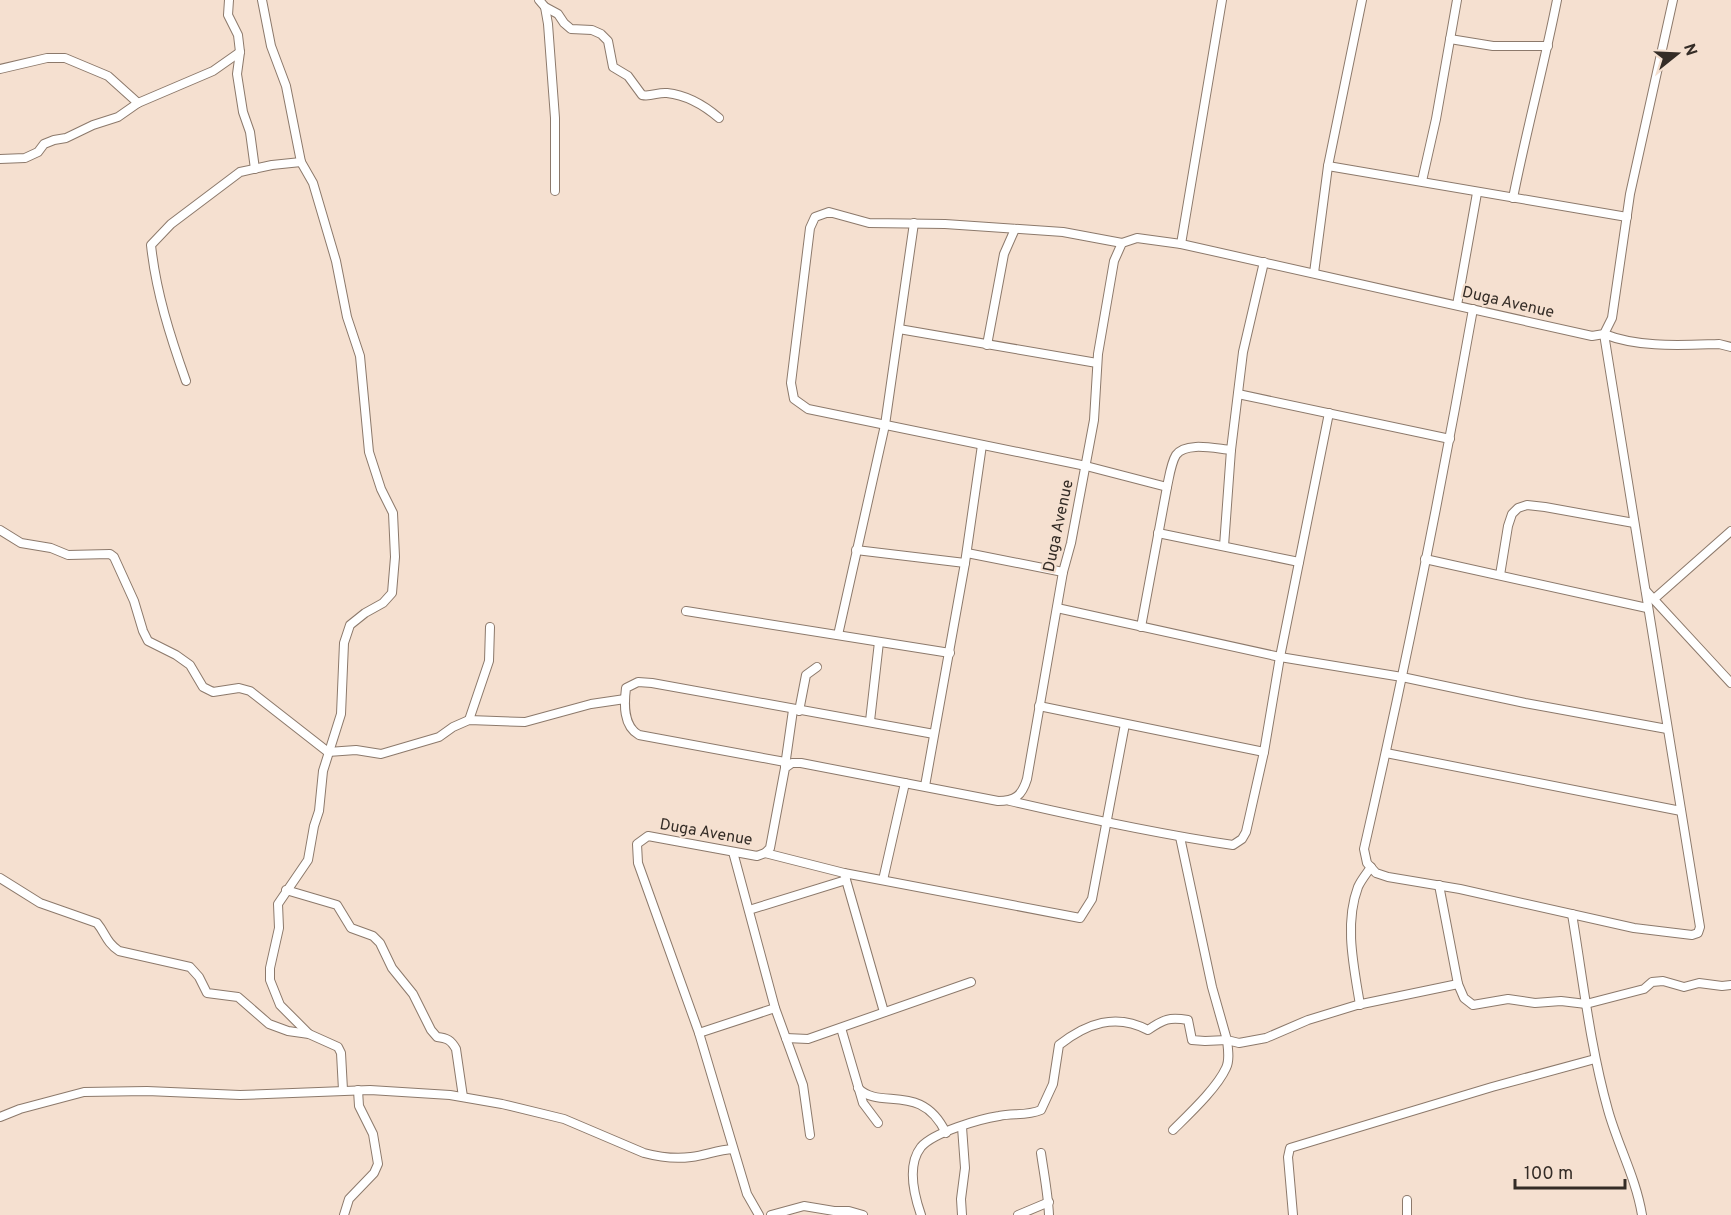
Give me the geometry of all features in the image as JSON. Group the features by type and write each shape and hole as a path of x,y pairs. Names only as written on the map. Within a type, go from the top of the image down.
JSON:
{"street":[{"path":"229,0 228,15 238,35 240,52 237,74 243,112 250,132 255,169"},
{"path":"262,0 271,46 286,86 301,162 313,183 336,261 347,317 360,356 369,452 381,489 393,513 395,557 392,593 383,603 350,625 344,643 341,714 328,752 321,785 319,811 308,860 278,904 279,928 270,968 270,980 280,1005 309,1034"},
{"path":"539,0 545,7 558,14 564,24 571,29 592,30 602,34 608,41 613,67 628,76 642,95 665,93 686,98 708,108 719,118"},
{"path":"1181,244 1222,0"},
{"path":"1314,273 1328,166 1362,0"},
{"path":"1422,181 1436,119 1457,0"},
{"path":"1513,198 1557,0"},
{"path":"1473,309 1450,439 1402,677 1364,849 1367,862 1376,873 1388,877 1439,885 1634,928 1685,936 1698,933 1700,927 1604,334 1612,318 1627,217 1672,0"},
{"path":"545,7 555,118 555,191"},
{"path":"1450,39 1493,46 1548,46"},
{"path":"0,159 25,158 38,152 44,144 66,138 93,125 118,117 138,103 213,71 240,52"},
{"path":"0,69 47,58 65,58 108,76 138,103"},
{"path":"186,381 166,325 151,245 171,224 240,172 301,162"},
{"path":"1328,166 1627,217"},
{"path":"1457,305 1477,193"},
{"path":"1122,243 1064,232 869,223 829,212 815,217 810,228 791,383 794,399 808,409 1086,466 1167,487"},
{"path":"838,635 885,425 914,224"},
{"path":"987,345 1004,254 1015,229"},
{"name":"Duga Avenue","path":"1009,801 1018,798 1027,779 1063,572 1094,420 1097,363 1114,261 1122,243 1137,238 1181,244 1592,336 1604,334 1639,343 1719,344 1731,347"},
{"path":"1224,546 1231,450 1243,352 1264,262"},
{"path":"899,329 1097,363"},
{"path":"1238,393 1450,439"},
{"path":"934,734 638,682 626,688 627,722 631,730 639,735 785,765 801,762 998,801 1009,801 1106,824 1233,845 1242,839 1246,832 1264,752 1280,657 1329,413"},
{"path":"925,786 967,553 982,446"},
{"path":"1141,627 1167,487 1176,455 1186,448 1231,450"},
{"path":"1500,576 1508,526 1512,514 1518,508 1527,505 1545,507 1634,523"},
{"path":"0,530 21,543 51,548 68,555 110,554 114,557 134,601 148,641 190,665 203,687 213,692 239,688 250,691 328,752 356,750 381,753 439,737 469,720 525,722 591,704 625,699"},
{"path":"1653,599 1731,531"},
{"path":"1158,533 1299,562"},
{"path":"856,550 965,563"},
{"path":"967,553 1063,572"},
{"path":"1425,559 1647,608"},
{"path":"1646,591 1731,683"},
{"path":"1057,608 1280,657 1402,677 1525,703 1667,729"},
{"path":"686,611 950,653"},
{"path":"469,720 489,661 490,627"},
{"path":"870,721 879,642"},
{"name":"Duga Avenue","path":"759,1215 747,1194 699,1033 638,863 637,844 648,836 757,856 765,853 770,848 796,711 806,675 817,667"},
{"path":"1039,706 1264,752"},
{"path":"765,853 845,877 883,880 1080,918 1092,899 1125,724"},
{"path":"1386,753 1681,811"},
{"path":"883,880 905,783"},
{"path":"1173,1130 1207,1094 1226,1068 1228,1058 1227,1040 1212,987 1180,837"},
{"path":"733,852 775,1008 803,1084 810,1135"},
{"path":"1360,1005 1353,959 1351,923 1358,886 1371,867"},
{"path":"749,910 845,877"},
{"path":"845,877 884,1012"},
{"path":"0,878 40,903 97,922 110,945 119,951 190,967 199,977 207,993 238,997 269,1024 288,1031 309,1034 338,1047 341,1053 343,1090"},
{"path":"1439,885 1458,984 1464,998 1473,1005 1508,999 1535,1003 1561,1001 1586,1004 1644,989 1652,982 1663,981 1684,987 1699,983 1731,985"},
{"path":"286,891 337,904 351,927 373,936 380,943 392,968 413,994 431,1030 437,1037 447,1038 456,1049 463,1097"},
{"path":"1572,914 1595,1059 1609,1112 1637,1189 1642,1215"},
{"path":"786,1038 808,1039 971,982"},
{"path":"921,1215 914,1183 914,1168 920,1148 946,1133 1000,1115 1033,1113 1041,1110 1053,1084 1059,1045 1070,1036 1105,1021 1136,1023 1148,1030 1161,1021 1173,1017 1188,1020 1192,1040 1227,1040 1239,1043 1266,1038 1308,1020 1360,1005 1458,984"},
{"path":"699,1033 775,1008"},
{"path":"841,1028 863,1103 878,1123"},
{"path":"1293,1215 1288,1157 1290,1148 1492,1087 1595,1059"},
{"path":"858,1088 869,1095 917,1102 941,1123 946,1133"},
{"path":"0,1117 20,1109 84,1092 147,1091 240,1095 370,1089 463,1097 502,1104 564,1119 657,1157 691,1158 720,1149 734,1149"},
{"path":"344,1215 349,1199 374,1173 379,1159 373,1134 359,1106 358,1090"},
{"path":"962,1127 965,1168 961,1199 962,1215"},
{"path":"1041,1153 1049,1215"},
{"path":"1407,1200 1407,1215"},
{"path":"1018,1215 1048,1202"},
{"path":"771,1215 804,1206 849,1211 863,1215"}]}
